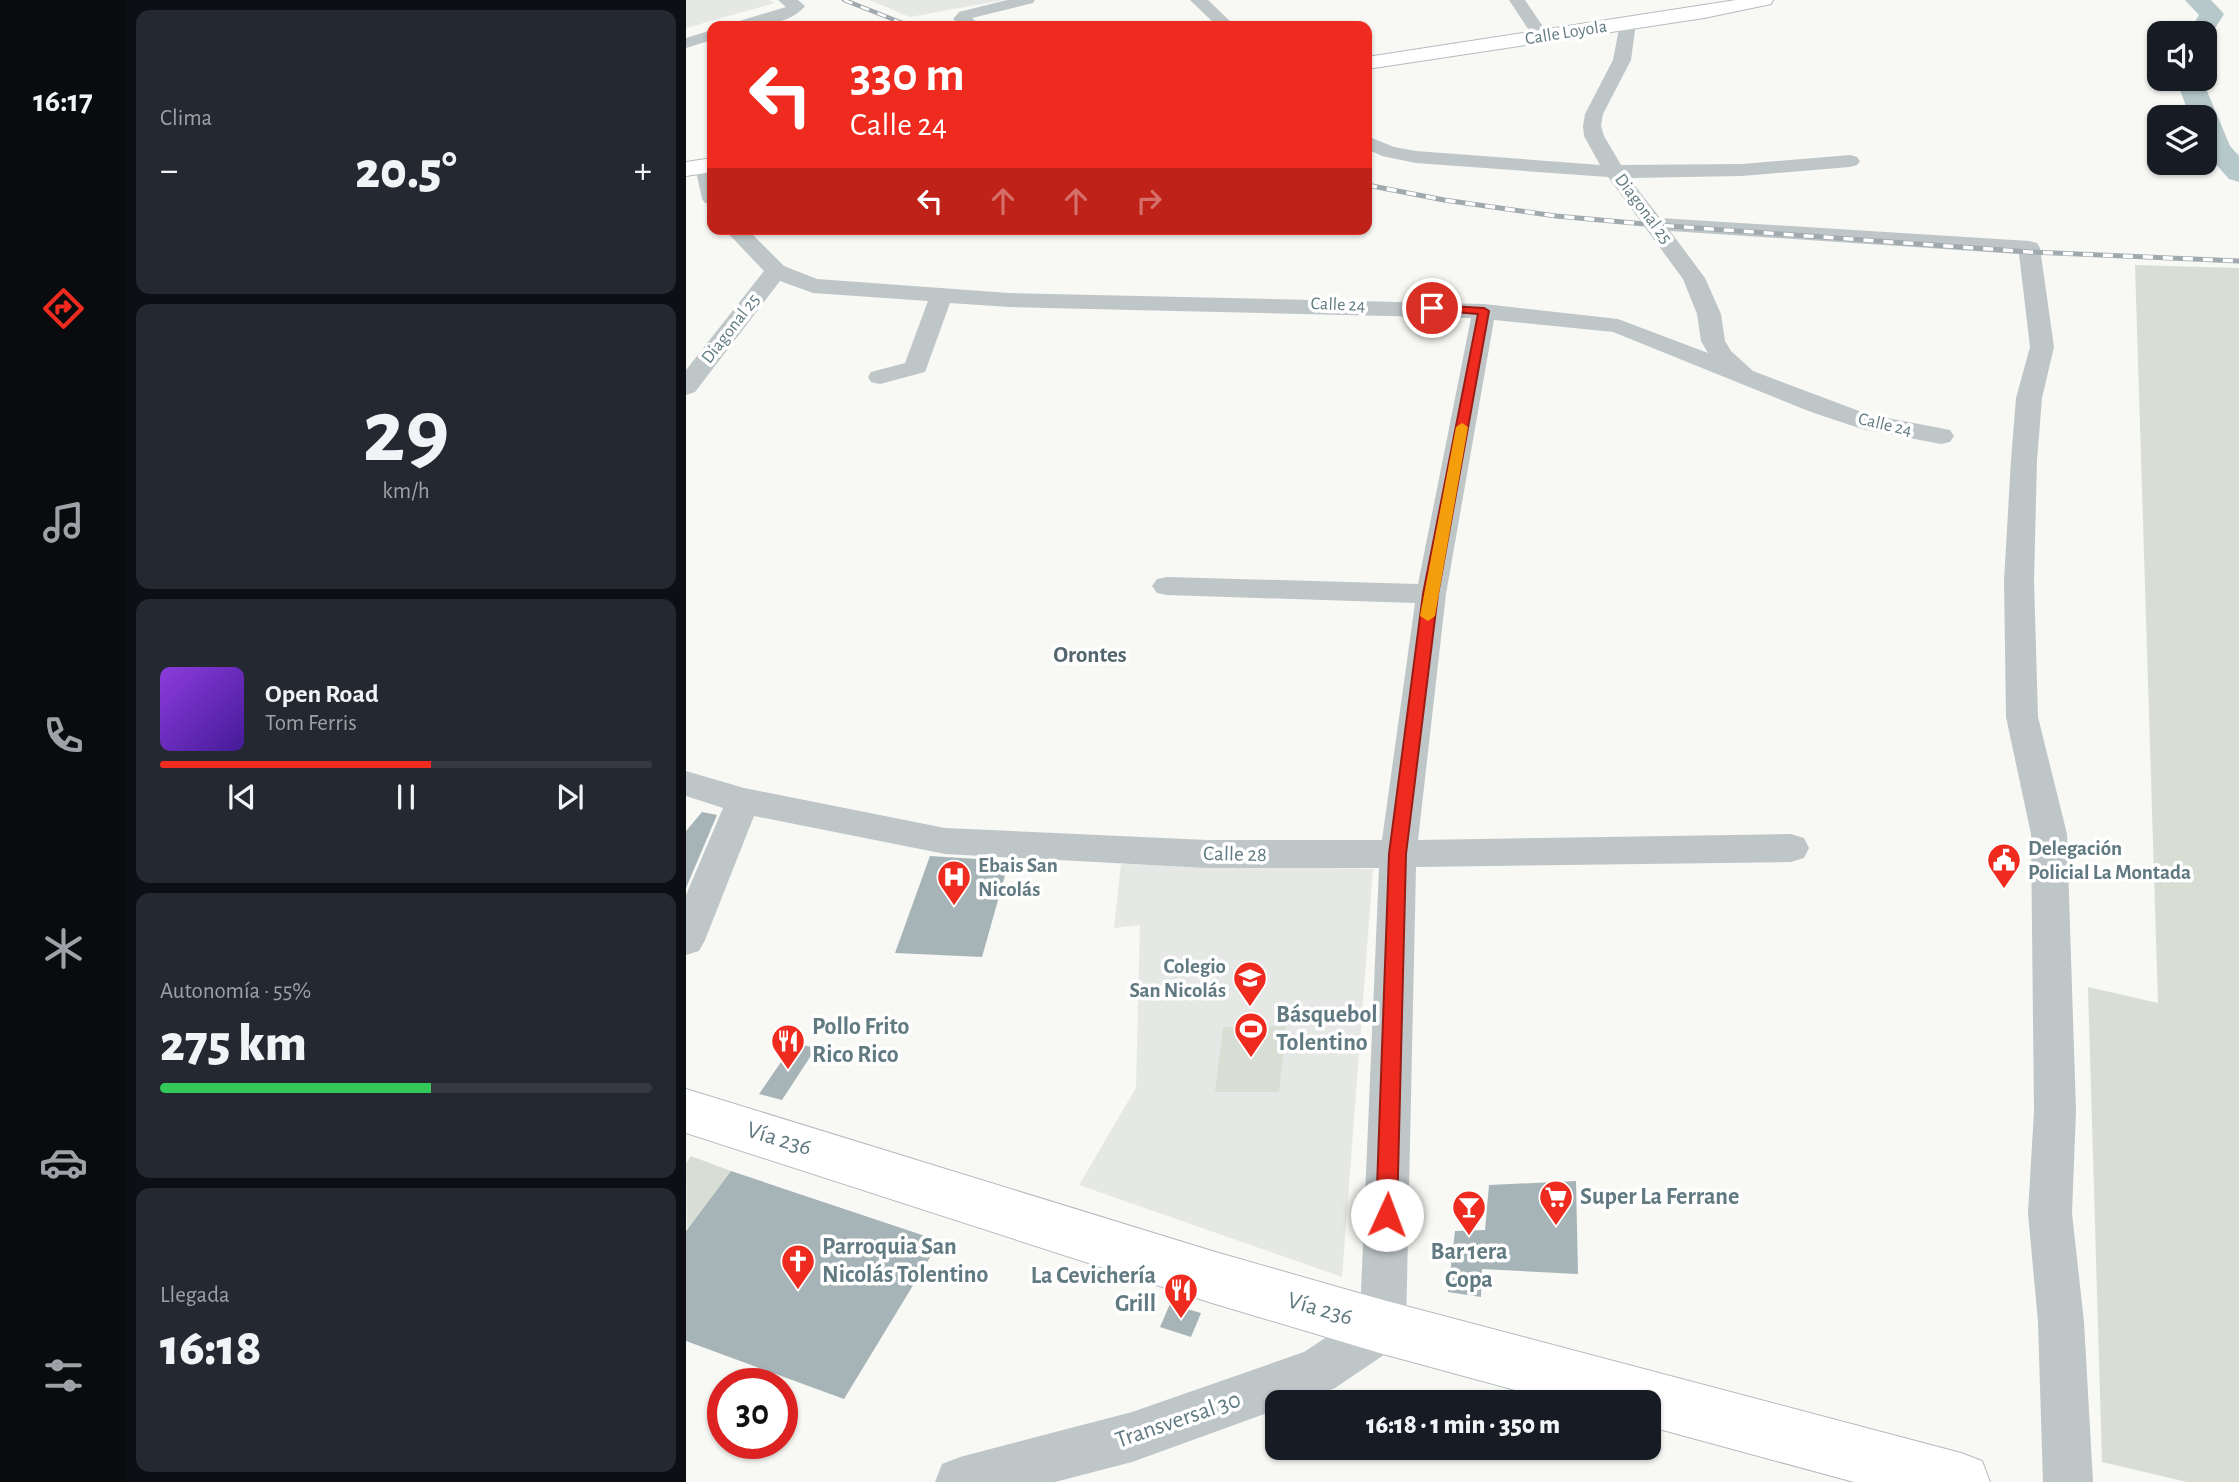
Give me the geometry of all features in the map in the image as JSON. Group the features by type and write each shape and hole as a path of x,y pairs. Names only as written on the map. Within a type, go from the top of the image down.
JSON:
{"main road":[{"name":"Calle Loyola","path":"1372,62 1628,23 1716,5 1764,0"},
{"name":"Vía 236","path":"688,1115 764,1133 1212,1277 1851,1468 1961,1482"}],"street":[{"path":"760,21 782,15 797,6 786,0"},
{"path":"975,18 1027,0"},
{"path":"1198,0 1223,21"},
{"path":"1517,0 1542,37"},
{"name":"Diagonal 25","path":"1628,23 1622,60 1594,114 1594,136 1615,173 1656,224 1694,278 1709,314 1713,341 1721,355 1752,380"},
{"path":"1372,144 1390,152 1416,157 1615,173 1747,171 1850,161"},
{"path":"686,188 705,176"},
{"path":"1656,224 2029,248 2042,347 2038,374 2029,398 2024,460 2019,581 2022,717 2049,834 2055,1111 2050,1213 2061,1322 2068,1482"},
{"name":"Calle 24","path":"741,235 776,271 813,286 1009,300 1245,303 1484,311 1618,326 1862,421 1941,436"},
{"name":"Diagonal 25","path":"686,387 776,271"},
{"path":"880,377 916,367 941,296"},
{"path":"1383,1327 1398,854 1431,594 1484,311"},
{"path":"1618,326 1667,329 1710,323"},
{"path":"1167,586 1431,594"},
{"name":"Calle 28","path":"686,783 743,801 945,841 1207,854 1791,848"},
{"path":"686,940 743,801"},
{"name":"Transversal 30","path":"960,1482 1132,1437 1318,1371 1383,1327"}],"shaded area":[{"path":"686,0 769,0 775,3 707,21 686,28"},
{"path":"869,0 1003,0 910,17"},
{"path":"2135,265 2239,268 2239,1482 2187,1482 2102,1462 2088,987 2158,1003"},
{"name":"Colegio San Nicolás","path":"1121,864 1373,869 1342,1277 1079,1185 1136,1088 1140,925 1114,928"},
{"name":"Básquebol Tolentino","path":"1286,1026 1279,1092 1215,1092 1223,1027"},
{"path":"691,1156 731,1171 687,1229 686,1163"}],"building":[{"path":"702,812 717,815 686,888 686,831"},
{"name":"Ebais San Nicolás","path":"930,856 1009,861 982,957 895,953"},
{"name":"Pollo Frito Rico Rico","path":"794,1043 816,1048 782,1100 759,1094"},
{"name":"Parroquia San Nicolás Tolentino","path":"731,1171 940,1241 844,1399 798,1382 798,1368 760,1368 686,1341 686,1231"},
{"path":"1576,1181 1578,1274 1482,1269 1481,1297 1448,1292 1455,1231 1485,1230 1489,1185"},
{"name":"La Cevichería Grill","path":"1170,1304 1201,1313 1191,1337 1160,1327"}],"waterway":[{"path":"2197,0 2212,14 2208,21"},
{"path":"2194,91 2199,105"},
{"path":"2217,149 2239,173"}],"railway":[{"path":"844,0 897,21"},
{"path":"1372,186 1444,200 1556,216 1656,225 2030,252 2239,261"}],"slow traffic":[{"path":"1428,616 1462,427"}],"place":[{"name":"Delegación Policial La Montada","path":"2004,890"},
{"name":"Ebais San Nicolás","path":"954,907"},
{"name":"Colegio San Nicolás","path":"1250,1008"},
{"name":"Básquebol Tolentino","path":"1251,1059"},
{"name":"Pollo Frito Rico Rico","path":"788,1071"},
{"name":"Super La Ferrane","path":"1556,1227"},
{"name":"Bar 1era Copa","path":"1469,1237"},
{"name":"Parroquia San Nicolás Tolentino","path":"798,1291"},
{"name":"La Cevichería Grill","path":"1181,1320"}],"district":[{"name":"Orontes","path":"1090,655"}],"route":[{"path":"1387,1215 1398,854 1431,594 1484,311 1432,308"}]}
